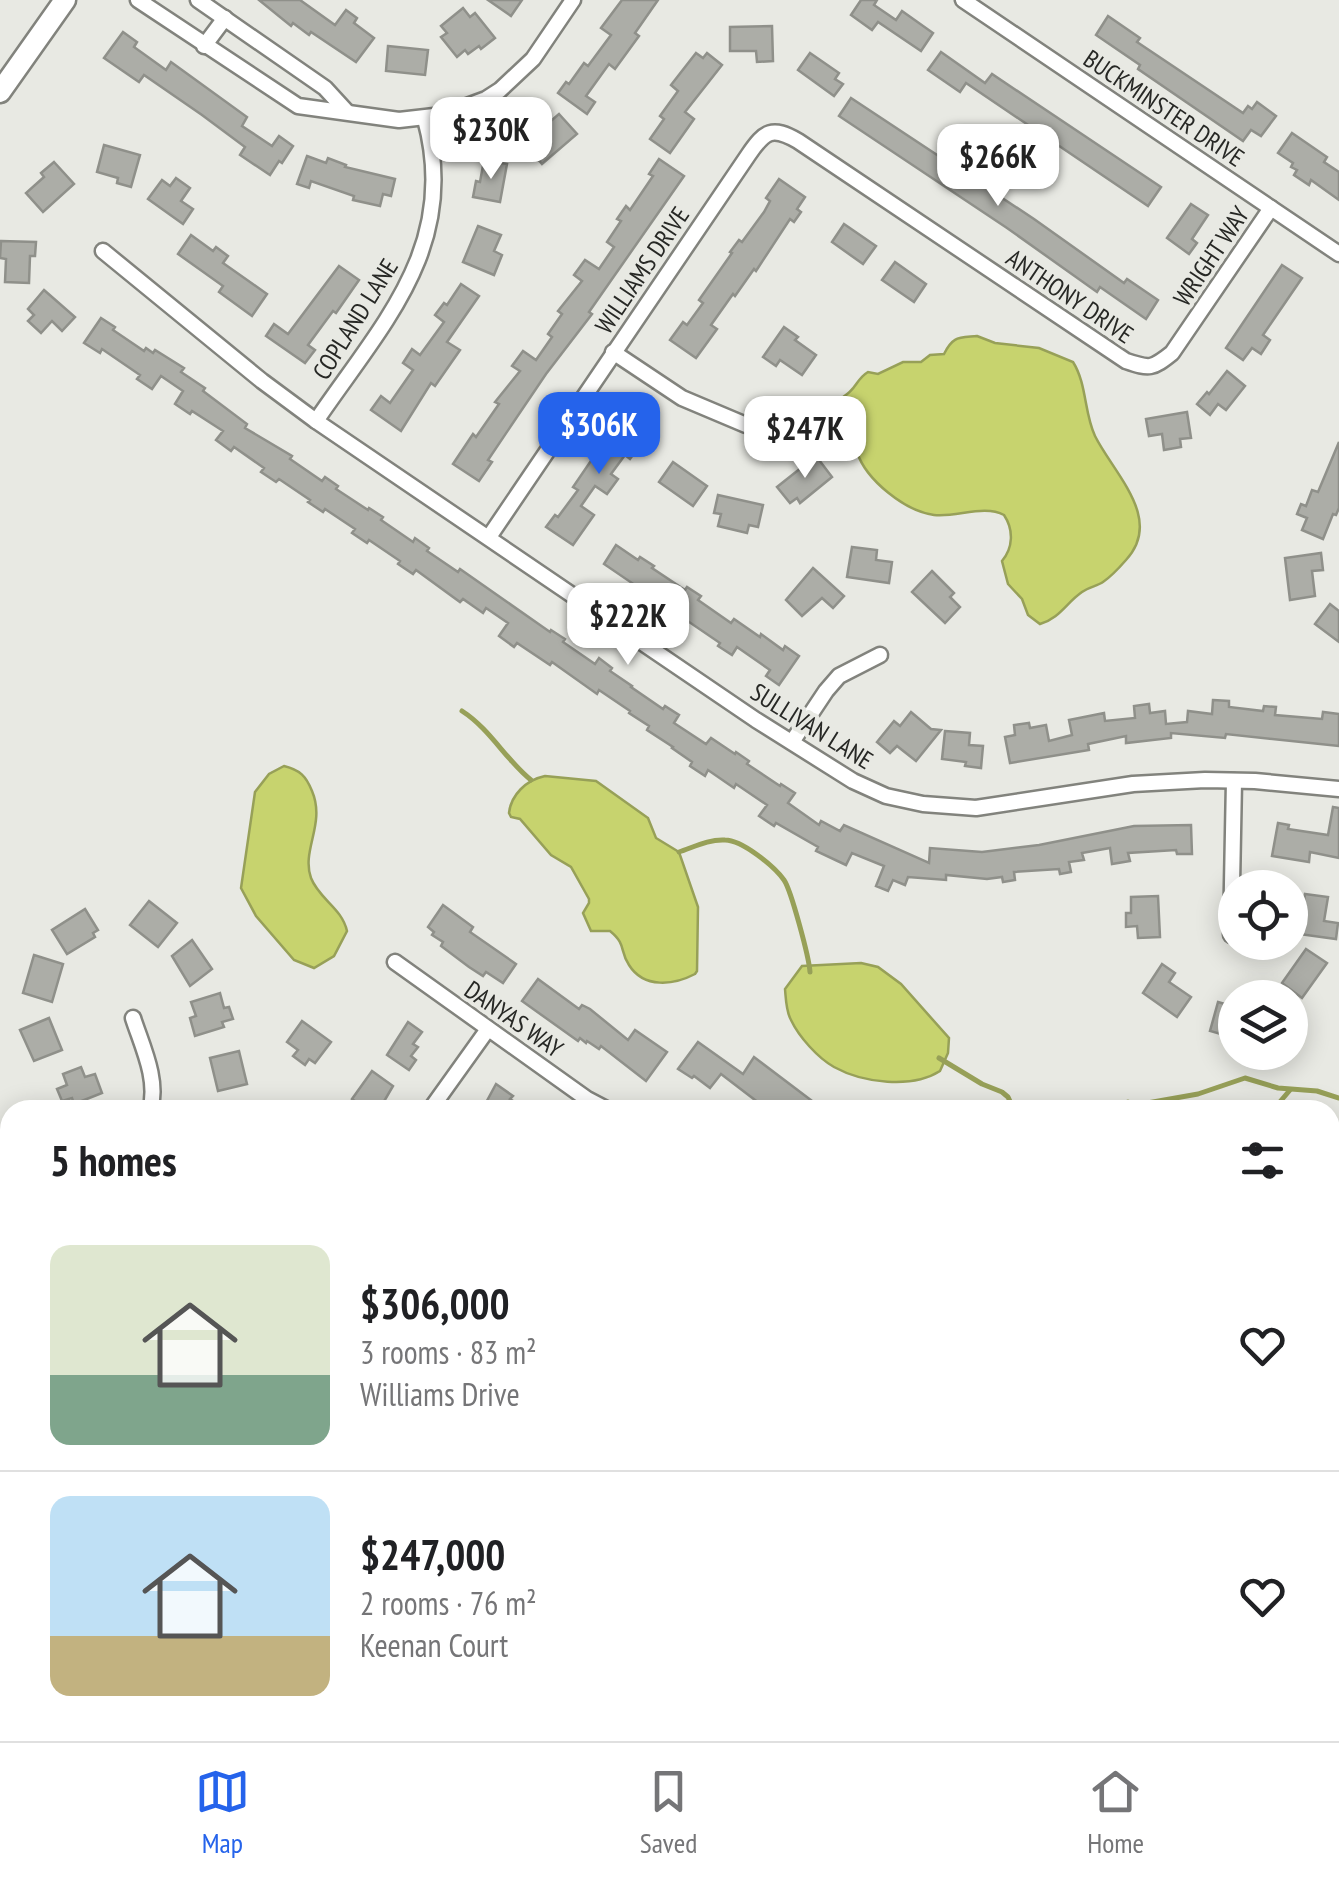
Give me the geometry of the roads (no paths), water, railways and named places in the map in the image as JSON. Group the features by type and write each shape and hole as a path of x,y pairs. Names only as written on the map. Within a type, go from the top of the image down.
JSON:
{"street":[{"path":"0,92 65,0"},
{"path":"138,0 298,106 386,119 444,115 500,90 533,59 573,0"},
{"path":"198,0 325,88 348,112"},
{"name":"BUCKMINSTER DRIVE","path":"963,0 1339,254"},
{"path":"204,46 225,18"},
{"name":"COPLAND LANE","path":"316,421 401,296 427,238 434,184 426,118"},
{"name":"WILLIAMS DRIVE","path":"489,537 758,140 770,132"},
{"name":"ANTHONY DRIVE","path":"770,132 784,133 798,141 1126,361 1146,368"},
{"name":"WRIGHT WAY","path":"1146,368 1156,366 1172,353 1271,208"},
{"name":"SULLIVAN LANE","path":"103,250 316,421 792,742 853,781 886,796 923,804 976,808 1133,784 1205,780 1339,789"},
{"path":"614,352 682,398 746,425"},
{"path":"792,742 839,676 880,655"},
{"path":"1232,870 1234,781"},
{"name":"DANYAS WAY","path":"395,962 589,1100"},
{"path":"132,1018 147,1060 153,1100"},
{"path":"437,1100 488,1028"}],"waterway":[{"path":"462,711 531,780"},
{"path":"679,852 713,841 732,841 773,868 791,896 810,972"},
{"path":"939,1058 1002,1092 1009,1100"},
{"path":"1164,1100 1198,1094 1245,1078 1339,1098"},
{"path":"1282,1100 1290,1090"}]}
